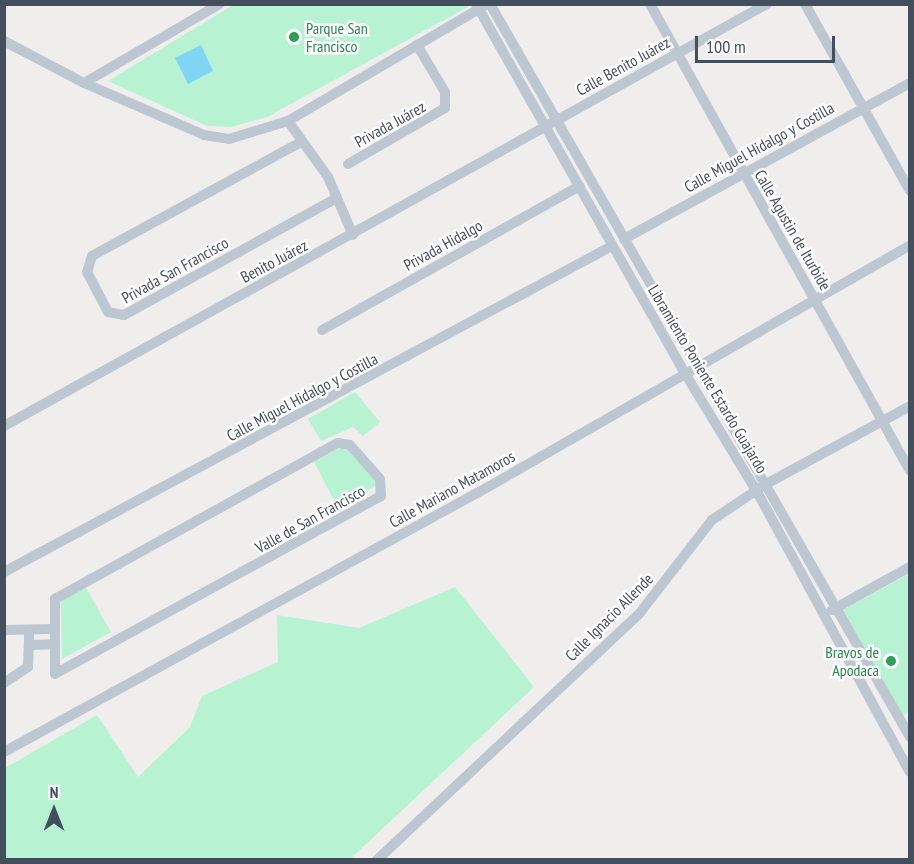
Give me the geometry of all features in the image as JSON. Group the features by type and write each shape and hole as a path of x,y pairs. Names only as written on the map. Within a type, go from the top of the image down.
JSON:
{"street":[{"path":"84,83 220,4"},
{"name":"Calle Agustin de Iturbide","path":"650,4 909,471"},
{"name":"Calle Benito Juárez","path":"557,120 767,4"},
{"path":"805,4 909,190"},
{"path":"4,40 84,83 204,135 250,136 288,121 483,6"},
{"name":"Libramiento Poniente Estardo Guajardo","path":"483,6 557,120 906,723 909,737"},
{"name":"Libramiento Poniente Estardo Guajardo","path":"483,6 612,246 686,375 756,490 909,772"},
{"name":"Privada Juárez","path":"348,164 445,108 445,92 417,45"},
{"name":"Calle Miguel Hidalgo y Costilla","path":"624,238 909,83"},
{"name":"Benito Juárez","path":"4,426 353,235 557,120"},
{"path":"288,121 301,142 317,159 353,235"},
{"name":"Privada San Francisco","path":"301,142 92,256 87,272 108,312 124,315 337,198"},
{"name":"Privada Hidalgo","path":"322,330 580,186"},
{"name":"Calle Mariano Matamoros","path":"4,752 686,375 909,245"},
{"name":"Calle Miguel Hidalgo y Costilla","path":"4,572 612,246"},
{"name":"Calle Ignacio Allende","path":"377,860 639,614 702,528 766,484 909,406"},
{"name":"Valle de San Francisco","path":"335,444 350,445 382,482 378,499 57,675 53,644 55,599 335,444"},
{"path":"823,614 909,567"},
{"path":"4,630 53,629"},
{"path":"4,683 26,670 29,630"},
{"path":"29,645 53,644"},
{"path":"888,732 906,723"}],"green space":[{"name":"Parque San Francisco","path":"233,5 471,5 267,117 231,127 207,126 108,81"},
{"path":"355,392 380,422 363,436 353,427 321,441 308,419"},
{"path":"344,446 378,484 338,508 314,462"},
{"name":"Bravos de Apodaca","path":"909,574 909,712 902,716 843,610"},
{"path":"455,587 534,687 350,859 5,859 5,768 97,715 138,777 190,727 202,696 278,662 277,615 359,628"},
{"path":"86,588 111,632 62,659 61,598"}],"water":[{"path":"201,45 213,71 188,84 175,58"}],"place":[{"name":"Parque San Francisco","path":"294,37"},
{"name":"Bravos de Apodaca","path":"891,661"}]}
